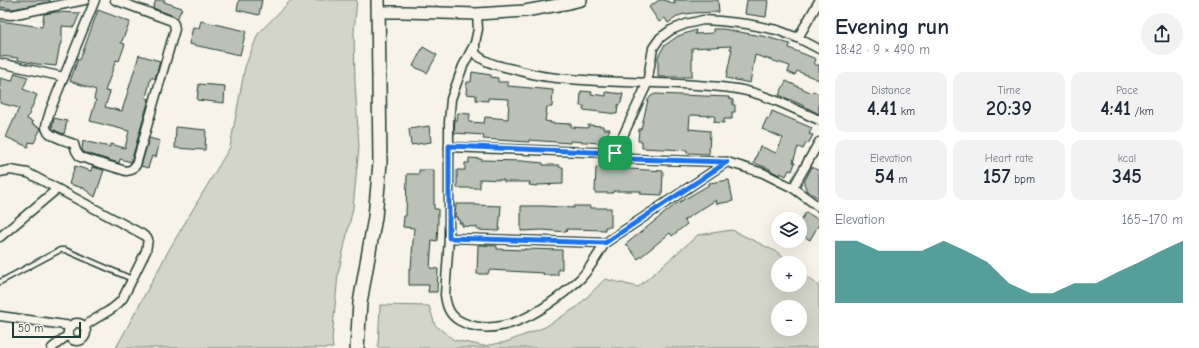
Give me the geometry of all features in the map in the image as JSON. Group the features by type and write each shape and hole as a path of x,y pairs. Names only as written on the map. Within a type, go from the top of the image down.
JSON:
{"main road":[{"path":"358,348 360,303 375,217 380,163 378,6"}],"street":[{"path":"0,14 11,15 85,0"},
{"path":"95,0 50,111 46,127 47,131 51,135 74,144 80,157 126,171 131,170 136,165 175,29 172,21 115,0"},
{"path":"378,6 417,12 477,14 525,11 581,0"},
{"path":"798,38 819,1"},
{"path":"477,14 478,29 475,43 475,53 480,58 501,66 547,77 702,86 738,90 768,97 819,120"},
{"path":"615,153 647,84 653,48 660,38 671,30 686,24 703,20 720,20 777,30 798,38 819,49"},
{"path":"475,43 463,66 451,99 449,122 449,238 445,295 450,313 459,322 477,327 495,328 527,317 550,304 580,280 592,265 605,243 727,162"},
{"path":"0,63 64,77"},
{"path":"793,188 819,142"},
{"path":"449,146 615,153 631,159 727,162 763,173 793,188 819,207"},
{"path":"0,172 10,170 28,173 142,234 148,239 146,251 123,298 112,310 88,322 84,326"},
{"path":"0,237 57,189"},
{"path":"449,238 605,243"},
{"path":"0,316 72,326 75,324 80,324 84,326"},
{"path":"52,348 68,334 72,326"},
{"path":"68,334 70,338 80,344 86,335 84,326"}],"lane":[{"path":"0,282 60,250 65,250 132,279"}],"shaded area":[{"path":"291,0 357,0 354,31 359,147 353,208 338,274 332,339 333,348 116,348 170,248 230,147 245,67 258,34"},
{"path":"732,230 777,252 782,256 771,256 771,292 807,292 807,277 819,286 819,348 378,348 380,305 429,306 435,325 454,340 484,346 506,342 545,327 577,307 605,279 638,287 698,235"}],"building":[{"path":"0,0 50,0 50,2 13,9 0,7"},
{"path":"156,0 165,0 164,2 182,8 177,19 174,16 153,8"},
{"path":"239,0 262,0 259,15 237,10"},
{"path":"659,0 664,0 675,4 674,0 718,0 719,12 680,15 668,23 665,18 659,22 649,7"},
{"path":"747,0 768,0 766,17 745,14"},
{"path":"98,10 130,22 121,43 125,44 119,61 116,60 105,91 110,92 105,107 122,111 139,55 160,61 155,79 151,77 146,98 149,99 131,162 120,159 119,163 83,152 82,149 83,141 110,147 110,144 125,148 129,131 90,121 96,100 94,99 96,90 70,81 78,59 80,60"},
{"path":"56,12 80,13 74,27 62,26 62,44 60,44 56,66 37,64 17,60 18,58 0,56 0,21 42,27 44,14"},
{"path":"201,21 246,31 240,55 189,44 193,27 199,28"},
{"path":"713,29 723,29 767,37 790,44 789,48 816,59 814,65 819,65 819,80 797,71 795,75 788,72 790,66 755,55 750,83 726,78 732,49 730,49 731,46 692,48 692,77 658,77 658,57 664,46 678,36 696,30 695,34 713,33"},
{"path":"423,47 437,55 427,73 413,66"},
{"path":"472,72 491,75 491,77 498,78 498,82 508,82 508,86 553,90 552,107 547,107 545,121 551,122 550,123 571,124 571,127 588,128 588,125 603,126 603,129 610,129 605,139 601,138 601,143 570,141 570,143 529,140 529,142 483,139 484,135 454,133 455,120 457,120 458,113 470,114 469,122 484,123 485,117 508,119 509,99 488,98 488,101 476,100 476,95 466,94 467,82 471,82"},
{"path":"15,73 28,77 23,89 37,95 27,119 33,122 32,124 41,128 34,143 29,142 28,147 6,137 19,108 0,103 0,78 12,81"},
{"path":"786,81 812,93 813,91 819,94 819,114 779,95"},
{"path":"199,84 225,86 224,103 197,100"},
{"path":"581,91 606,96 606,92 623,94 621,103 618,105 617,114 583,110 584,106 580,106"},
{"path":"655,94 729,97 729,99 733,100 733,105 735,105 735,112 732,112 732,119 724,119 724,123 714,122 715,116 690,115 689,129 710,131 709,154 687,153 687,150 642,148 642,141 638,141 639,129 641,129 648,100"},
{"path":"772,111 812,128 809,134 813,135 803,149 798,147 793,162 795,163 792,171 789,170 786,176 780,173 779,175 770,169 754,163 760,146 776,153 783,138 762,129 767,118 769,119"},
{"path":"54,118 67,121 64,134 52,128"},
{"path":"429,126 431,142 411,145 409,129"},
{"path":"176,127 206,130 205,150 175,148"},
{"path":"149,138 160,141 156,157 152,156 148,168 141,166"},
{"path":"469,158 481,160 522,161 543,163 543,165 559,165 559,167 563,167 563,184 537,186 529,185 530,182 504,182 504,180 480,179 480,188 457,188 457,170 465,170 465,163 469,163"},
{"path":"75,166 91,171 92,167 104,170 95,197 83,188 69,184"},
{"path":"596,167 663,171 662,195 640,194 641,191 613,191 613,193 595,193"},
{"path":"812,167 819,171 819,198 807,191 804,184"},
{"path":"419,170 434,170 434,209 438,209 438,222 437,241 432,240 430,268 438,269 437,292 428,292 429,285 409,285 409,268 411,268 414,228 403,227 404,216 406,216 407,174 419,174"},
{"path":"729,180 733,201 717,204 716,200 684,220 687,224 672,236 670,233 638,259 626,244 676,204 709,185 709,183"},
{"path":"456,204 501,206 499,231 477,230 477,227 462,226 462,223 459,223 460,220 457,220 457,217 455,217"},
{"path":"521,206 574,208 574,206 590,206 590,208 611,208 611,227 605,227 605,230 567,229 566,232 543,230 521,231"},
{"path":"807,213 819,220 819,224 810,240 807,238"},
{"path":"478,245 497,246 497,249 562,250 562,269 558,269 558,275 489,270 488,274 477,274"}],"route":[{"path":"449,146 615,153 631,159 727,162 605,243 449,238 449,146"}]}
